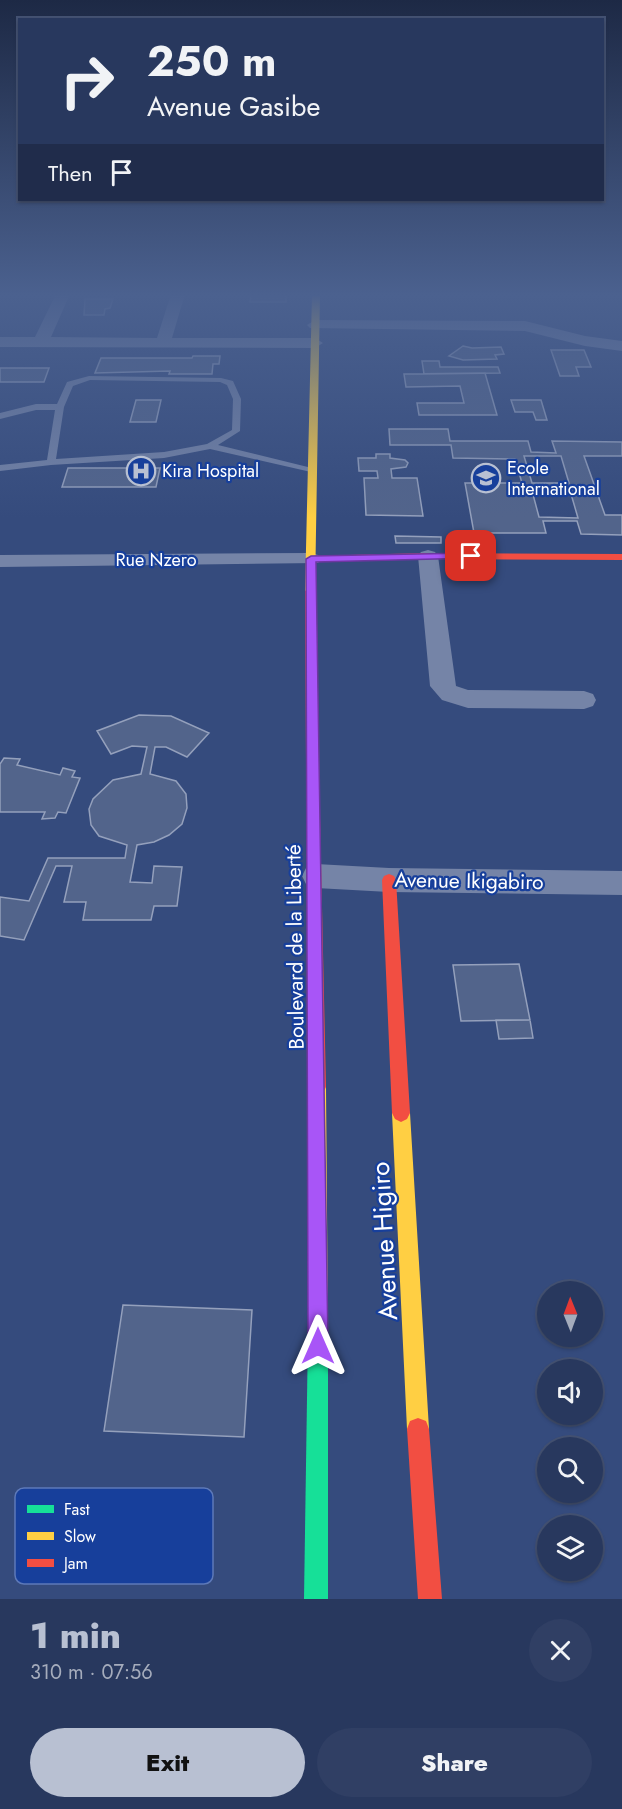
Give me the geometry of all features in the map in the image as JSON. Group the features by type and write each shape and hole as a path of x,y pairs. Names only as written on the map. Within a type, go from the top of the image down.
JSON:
{"main road":[{"name":"Boulevard de la Liberté","path":"314,369 311,559 319,1254 316,1599"},
{"path":"311,559 428,556 622,557"},
{"name":"Avenue Higiro","path":"389,880 421,1473 430,1599"}],"street":[{"path":"428,556 442,686 446,693 452,697 468,699 584,700"},
{"name":"Rue Nzero","path":"0,561 311,559"},
{"name":"Avenue Ikigabiro","path":"316,876 389,880 622,883"}],"lane":[{"path":"0,468 51,462 164,455 210,446 236,431 237,399 230,383 221,380 89,378 70,384 60,407 51,462"},
{"path":"0,416 36,406 60,407"},
{"path":"210,446 311,469"}],"building":[{"path":"0,369 49,369 44,382 0,382"},
{"path":"97,369 213,369 212,374 169,374 170,371 95,373"},
{"path":"423,369 499,369 500,373 424,374"},
{"path":"557,369 577,369 579,376 560,376"},
{"path":"485,373 497,415 419,415 417,403 464,403 460,386 406,387 404,374"},
{"path":"136,400 161,400 156,422 130,422"},
{"path":"511,400 541,400 547,420 536,420 533,412 515,412"},
{"path":"389,429 448,429 450,441 528,441 531,452 556,453 552,441 622,442 622,456 584,456 605,515 622,515 622,535 581,534 577,521 543,521 546,533 474,533 465,483 522,483 515,459 453,458 451,445 390,445","holes":["524,456 561,456 569,483 532,483","531,487 569,487 578,518 539,517"]},
{"path":"376,454 390,454 390,458 405,460 408,463 406,467 391,469 392,478 417,478 423,516 366,515 364,478 378,478 377,471 359,471 358,458 376,458"},
{"path":"68,468 160,468 156,487 62,487"},
{"path":"395,536 441,537 441,543 396,543"},
{"path":"139,715 171,716 209,733 187,757 166,747 155,747 150,774 176,781 186,794 187,808 182,824 169,835 154,842 137,845 130,882 152,883 154,866 182,867 177,906 154,906 151,920 83,920 86,902 64,902 72,866 56,866 24,940 0,936 0,897 29,901 48,858 125,858 127,845 99,836 91,825 89,809 93,799 113,780 141,774 147,747 132,746 111,754 97,731"},
{"path":"4,758 20,759 17,765 60,775 63,768 75,771 72,777 80,778 66,813 58,812 55,818 42,819 45,812 0,812 0,764"},
{"path":"519,964 530,1020 461,1021 453,965"},
{"path":"496,1020 530,1020 533,1038 499,1039"},
{"path":"123,1305 252,1310 244,1437 104,1431"}],"traffic: fast":[{"path":"316,1599 318,1332"}],"traffic: slow":[{"path":"310,591 314,369"},
{"path":"317,1087 318,1332"},
{"path":"401,1113 418,1429"}],"traffic: jam":[{"path":"311,559 428,556 622,557"},
{"path":"310,591 317,1087"},
{"path":"389,880 401,1113"},
{"path":"418,1429 430,1599"}],"place":[{"name":"Kira Hospital","path":"141,471"},
{"name":"Ecole International","path":"486,478"}],"route":[{"path":"318,1346 316,876 310,626 311,559 471,556"}]}
